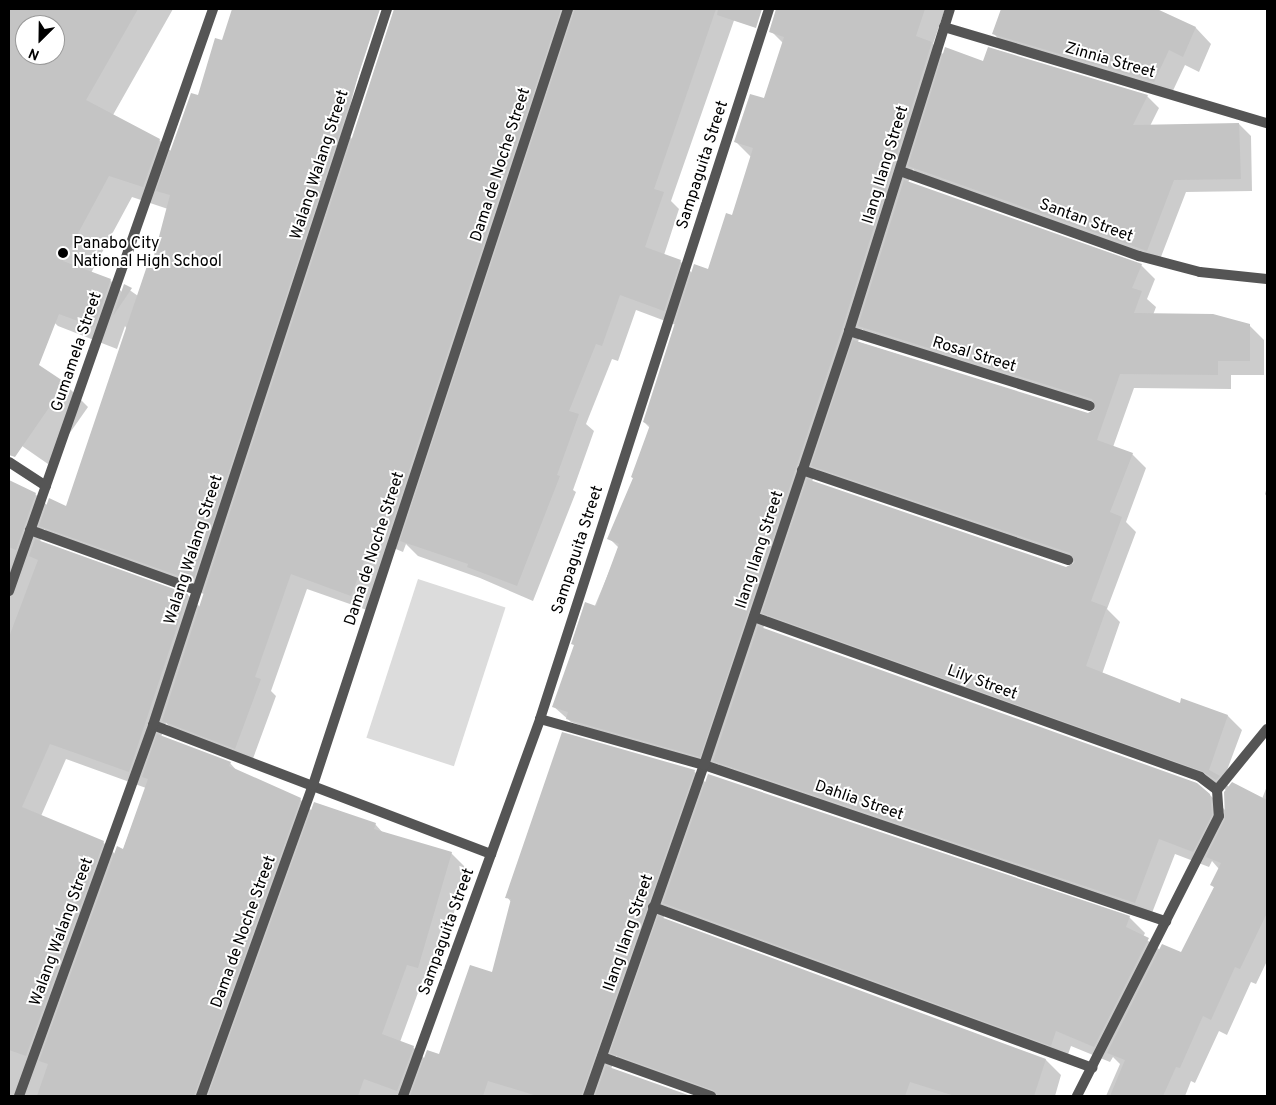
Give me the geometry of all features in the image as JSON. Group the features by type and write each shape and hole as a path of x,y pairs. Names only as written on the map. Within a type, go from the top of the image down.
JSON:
{"street":[{"name":"Gumamela Street","path":"9,591 213,9"},
{"name":"Walang Walang Street","path":"19,1096 153,725 387,9"},
{"name":"Dama de Noche Street","path":"201,1096 313,784 568,9"},
{"name":"Sampaguita Street","path":"403,1096 540,718 769,9"},
{"name":"Ilang Ilang Street","path":"588,1096 754,617 849,331 950,9"},
{"name":"Zinnia Street","path":"944,27 1267,123"},
{"name":"Santan Street","path":"900,171 1139,256 1200,272 1267,279"},
{"name":"Rosal Street","path":"849,331 1090,406"},
{"path":"9,462 46,486"},
{"path":"802,470 1068,560"},
{"path":"30,530 197,590"},
{"name":"Lily Street","path":"754,617 1200,777 1217,790"},
{"name":"Dahlia Street","path":"540,718 704,765 1166,921"},
{"path":"153,725 313,784 491,854"},
{"path":"1077,1096 1219,816 1217,790 1267,728"},
{"path":"653,907 1092,1068"},
{"path":"602,1057 711,1096"}],"shaded area":[{"path":"418,579 505,607 454,766 366,738"}],"building":[{"name":"Panabo City National High School","path":"9,9 138,9 86,100 160,139 143,187 109,176 63,261 111,279 94,327 59,314 39,365 66,383 15,457 9,455"},
{"path":"232,9 380,9 193,581 39,526 49,498 66,506 147,266 151,267 170,195 156,191 191,93 198,95 215,38 222,40"},
{"path":"394,9 561,9 387,537 375,532 351,596 291,574 255,677 261,679 235,749 162,721"},
{"path":"575,9 716,9 654,189 664,192 645,247 681,260 664,311 620,295 602,346 596,344 569,411 579,414 557,475 560,476 517,586 467,567 468,564 400,541"},
{"path":"718,9 762,9 756,28 717,15"},
{"path":"776,9 925,9 916,36 932,42 842,329 700,757 566,719 568,712 552,707 574,645 571,644 585,602 596,606 619,544 607,539 633,478 631,477 650,425 643,422 694,264 708,269 726,213 732,215 753,148 734,142 750,94 764,98 784,37 769,32"},
{"path":"1001,9 1157,9 1196,27 1183,57 1169,50 1154,82 992,34"},
{"path":"945,47 983,61 988,47 1148,95 1133,125 1239,123 1241,179 1174,180 1147,251 908,166"},
{"path":"904,180 1142,264 1132,288 1142,291 1134,313 1213,314 1250,324 1250,361 1218,361 1218,375 1120,374 1097,440 1133,453 1110,512 1122,517 1091,601 1107,607 1086,666 1180,703 1181,698 1228,715 1209,770 1220,776 1216,780 1202,771 762,613 807,479 1066,567 1075,562 1070,553 811,466 853,340 1088,413 1096,408 1092,399 858,326"},
{"path":"124,284 132,288 113,316"},
{"path":"9,480 36,493 16,550 9,547"},
{"path":"35,539 188,594 129,772 50,744 22,807 104,841 26,1056 9,1050 9,637 38,560 29,556"},
{"path":"758,626 1197,783 1210,794 1212,815 1193,852 1159,839 1135,903 713,761"},
{"path":"562,732 695,770 581,1096 537,1096 488,1081 483,1096 410,1096 427,1050 439,1054 470,965 492,972 511,899 505,898"},
{"path":"157,734 231,762 229,766 301,798 194,1096 37,1096 48,1064 39,1061 117,846 123,849 148,779 142,777"},
{"path":"708,774 1130,916 1126,927 1149,938 1094,1047 1056,1031 1051,1046 663,903"},
{"path":"1232,782 1267,800 1267,913 1240,969 1235,967 1211,1020 1203,1016 1180,1068 1176,1067 1163,1096 1110,1096 1125,1060 1107,1053 1162,944 1181,952 1214,887 1210,885 1221,863 1206,857 1225,819 1224,792"},
{"path":"314,802 376,823 374,829 452,852 418,968 407,965 382,1034 414,1046 397,1091 364,1079 358,1096 208,1096"},
{"path":"658,916 1046,1059 1034,1096 955,1096 910,1082 905,1096 718,1096 713,1090 610,1053"},
{"path":"606,1066 691,1096 595,1096"}],"place":[{"name":"Panabo City National High School","path":"63,253"}]}
